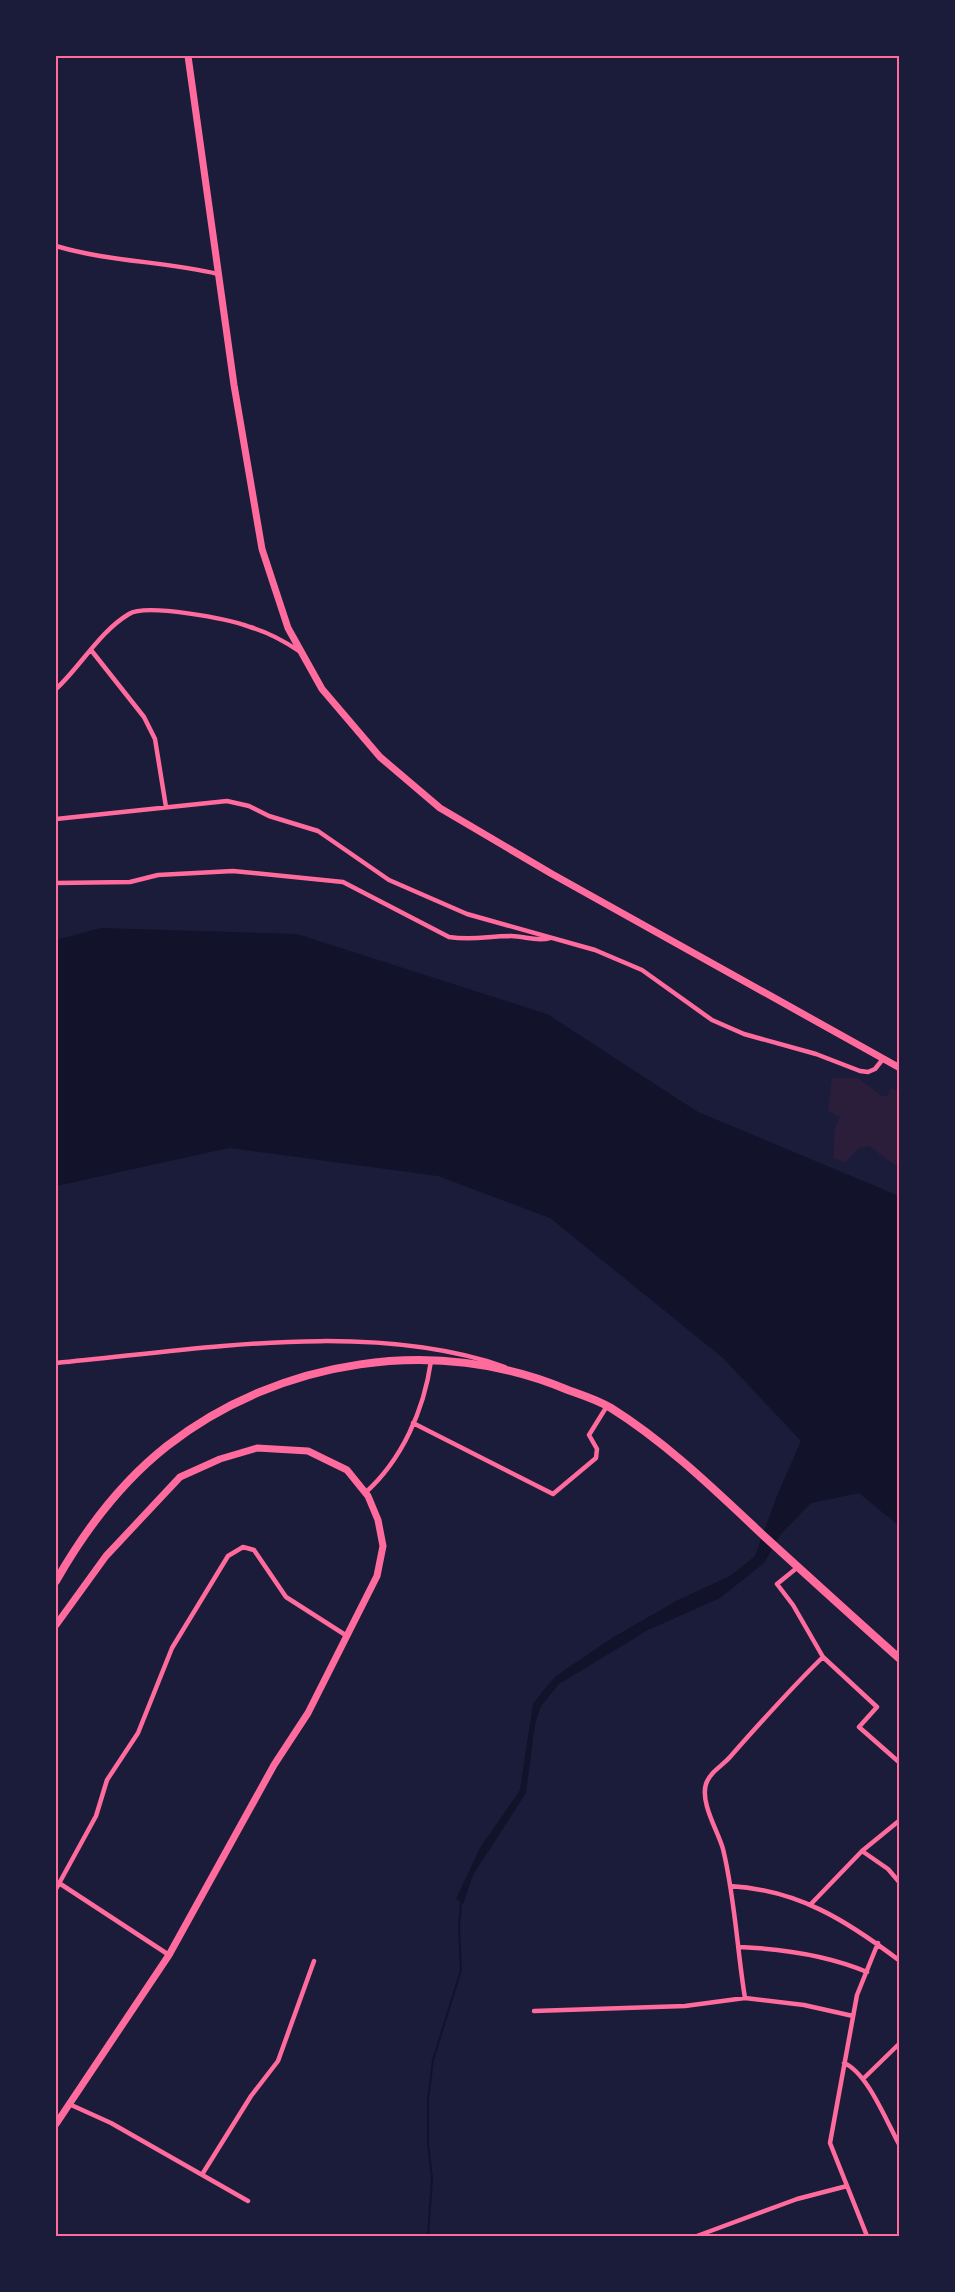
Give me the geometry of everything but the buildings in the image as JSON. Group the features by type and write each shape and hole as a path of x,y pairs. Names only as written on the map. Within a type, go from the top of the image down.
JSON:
{"highway":[{"path":"56,1581 87,1529 122,1488 167,1446 234,1404 304,1375 378,1362 470,1363 526,1374 607,1406 657,1441 900,1659"}],"main road":[{"path":"188,56 218,274 262,549 288,628 322,689 359,736 440,808 552,874 900,1068"},
{"path":"56,1624 106,1556 180,1477 220,1459 257,1448 308,1451 347,1470 365,1493 378,1520 383,1546 377,1576 308,1713 274,1765 169,1955 56,2124"}],"street":[{"path":"56,246 102,258 174,265 218,274"},
{"path":"56,689 74,673 106,632 130,613 143,609 215,618 250,627 302,652"},
{"path":"91,650 144,717 155,740 166,807"},
{"path":"56,819 227,801 249,806 269,816 318,831 373,871 410,890 489,922 595,950 642,970 712,1020 744,1034 816,1054 860,1071 868,1072 875,1069 883,1059"},
{"path":"56,883 130,882 158,875 233,872 343,882 449,937 468,940 512,936 543,940 551,938"},
{"path":"56,1363 227,1347 354,1341 449,1352 526,1374"},
{"path":"365,1493 386,1472 413,1423 427,1385 431,1361"},
{"path":"413,1423 553,1494 596,1458 597,1449 589,1435 607,1406"},
{"path":"56,1889 96,1816 107,1780 138,1733 172,1648 228,1556 243,1547 254,1550 286,1597 347,1636"},
{"path":"796,1566 777,1584 793,1605 824,1657 877,1707 859,1727 900,1763"},
{"path":"745,1998 740,1947 730,1886 723,1850 705,1796 706,1784 710,1776 729,1759 792,1687 824,1657"},
{"path":"810,1905 862,1851 900,1820"},
{"path":"862,1851 888,1869 900,1883"},
{"path":"59,1883 169,1955"},
{"path":"730,1886 762,1888 832,1914 878,1943 900,1961"},
{"path":"867,2236 830,2143 857,1995 878,1943"},
{"path":"740,1947 766,1948 839,1959 867,1972"},
{"path":"203,2173 251,2096 278,2061 314,1961"},
{"path":"534,2012 685,2006 745,1998 804,2005 853,2016"},
{"path":"862,2079 900,2043"},
{"path":"844,2063 851,2066 862,2079 900,2146"},
{"path":"69,2104 111,2123 203,2173 248,2201"},
{"path":"697,2236 797,2199 847,2186"}],"shaded area":[{"path":"101,928 297,934 547,1014 698,1112 899,1196 899,1526 859,1493 811,1503 780,1535 764,1563 720,1598 648,1630 559,1684 541,1706 535,1724 526,1793 473,1875 463,1904 456,1899 480,1848 520,1790 533,1704 556,1676 612,1638 678,1600 730,1576 755,1556 777,1496 801,1441 723,1358 550,1218 438,1176 229,1148 56,1186 56,940"},
{"path":"832,1078 858,1078 882,1096 887,1096 891,1088 899,1091 899,1163 895,1165 869,1146 859,1148 845,1163 833,1158 835,1127 840,1117 828,1111"}],"waterway":[{"path":"428,2236 432,2178 428,2144 428,2100 433,2060 461,1970 459,1927 461,1902"}]}
